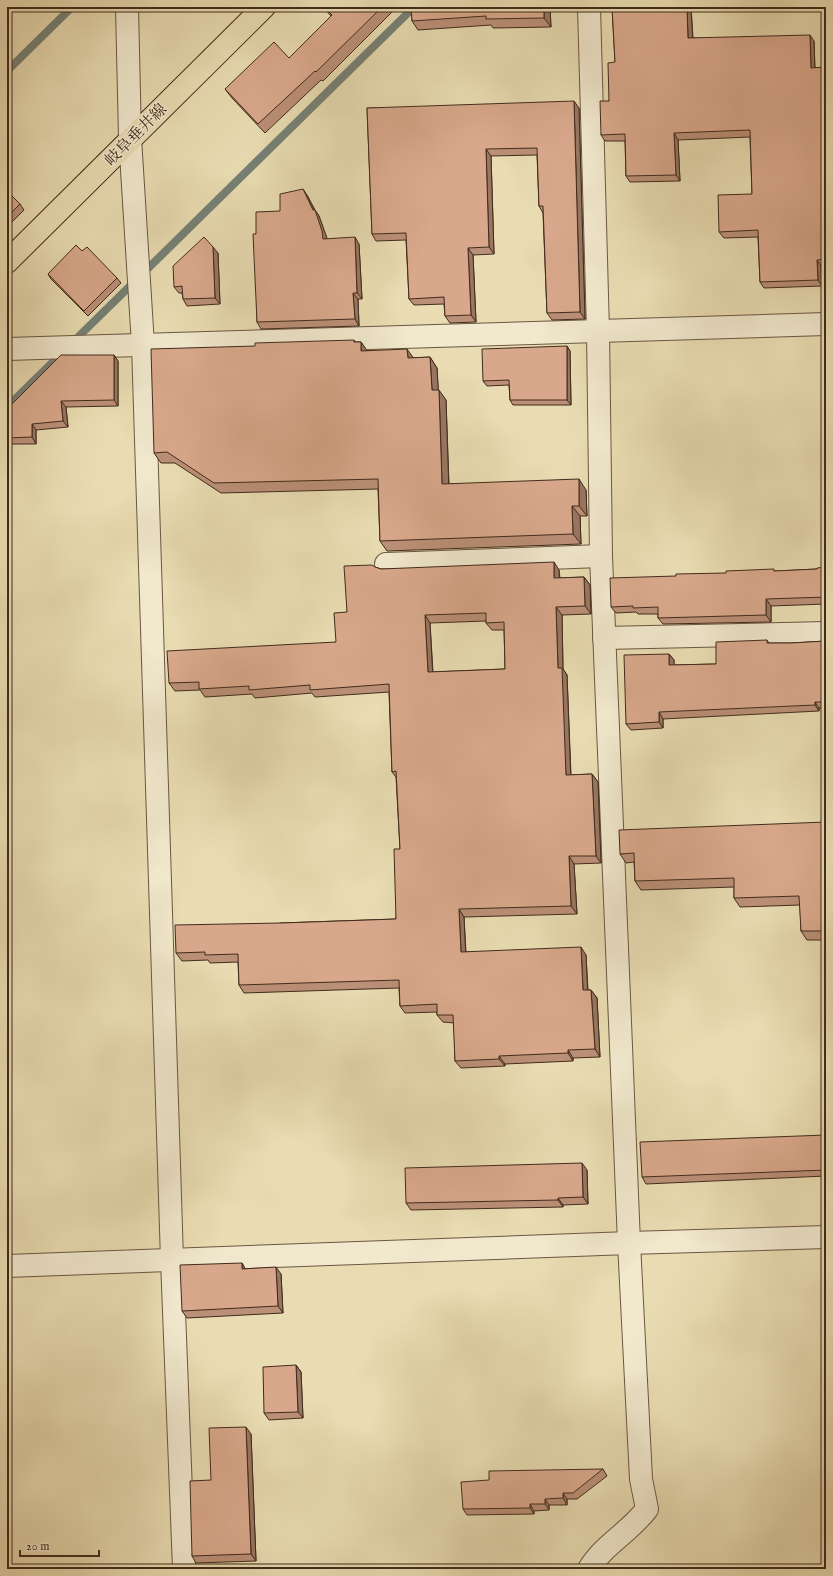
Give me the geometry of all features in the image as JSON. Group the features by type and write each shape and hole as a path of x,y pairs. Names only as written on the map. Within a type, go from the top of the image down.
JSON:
{"main road":[{"name":"岐阜垂井線","path":"7,262 130,138 264,7"}],"street":[{"path":"127,7 130,138 143,346 172,1260 184,1569"},
{"path":"589,7 598,331 601,556 604,638 629,1243 643,1489 648,1509 639,1520 604,1549 589,1569"},
{"path":"7,349 826,324"},
{"path":"386,564 601,556"},
{"path":"604,638 826,633"},
{"path":"7,1266 826,1237"}],"building":[{"path":"324,7 382,7 316,72 315,71 258,124 225,89 274,42 289,58 332,15"},
{"path":"411,7 544,7 544,18 486,19 486,16 412,21"},
{"path":"612,7 687,7 688,38 810,35 811,68 826,67 826,259 817,260 818,280 760,282 758,230 719,232 718,195 752,194 750,130 674,133 676,175 626,176 625,134 601,135 600,101 609,101 608,63 615,62"},
{"path":"824,7 826,7 826,28 825,28"},
{"path":"574,101 580,312 547,313 543,206 539,206 537,148 486,149 489,247 468,248 471,315 445,316 444,297 409,299 406,233 372,234 367,108"},
{"path":"303,189 313,210 315,210 323,239 355,237 357,293 353,293 355,319 257,322 253,234 256,234 256,212 280,211 280,194"},
{"path":"7,191 20,204 7,217"},
{"path":"204,237 213,247 215,298 183,299 182,286 174,287 173,266"},
{"path":"76,245 82,251 87,247 117,278 84,311 48,274"},
{"path":"354,340 354,342 361,342 361,351 407,349 408,358 430,357 432,390 439,390 442,484 579,479 579,506 572,506 573,534 380,541 378,479 214,483 167,452 154,453 151,349 255,346 255,343"},
{"path":"567,346 567,400 510,400 509,380 483,381 482,349"},
{"path":"61,355 114,355 114,400 61,401 63,421 32,424 32,437 7,438 7,409"},
{"path":"554,562 554,578 584,577 585,606 556,607 558,668 562,668 566,775 592,774 596,856 569,856 571,906 459,909 461,952 581,947 583,990 591,990 595,1049 568,1050 568,1053 499,1056 499,1059 455,1061 453,1015 437,1015 437,1004 400,1006 399,980 239,985 238,954 205,955 205,952 176,953 175,925 396,919 394,849 400,849 396,771 392,772 389,684 310,690 310,685 249,690 249,686 199,689 199,682 169,683 167,651 336,642 334,613 347,612 344,566 372,565 381,569","holes":["486,613 486,623 504,622 505,669 428,672 425,615"]},
{"path":"826,567 826,597 766,599 766,615 658,618 658,607 611,607 610,578 726,573 726,571 817,569"},
{"path":"767,640 767,643 826,641 826,702 815,702 815,705 659,712 659,722 626,724 624,655 669,654 669,665 716,664 716,642"},
{"path":"826,822 826,931 801,931 799,896 734,898 734,878 635,881 634,853 620,854 619,830"},
{"path":"826,1135 826,1170 642,1177 640,1142"},
{"path":"582,1163 583,1197 558,1198 558,1200 406,1203 405,1168"},
{"path":"242,1263 242,1269 276,1267 278,1306 182,1311 180,1265"},
{"path":"296,1365 298,1412 264,1413 263,1367"},
{"path":"246,1427 251,1554 192,1556 190,1481 211,1480 209,1428"},
{"path":"603,1469 573,1493 563,1493 563,1498 545,1499 545,1504 530,1504 530,1508 463,1509 461,1482 489,1480 489,1471"}],"waterway":[{"path":"7,71 72,7"},
{"path":"72,343 414,7"},
{"path":"7,407 64,351"}]}
